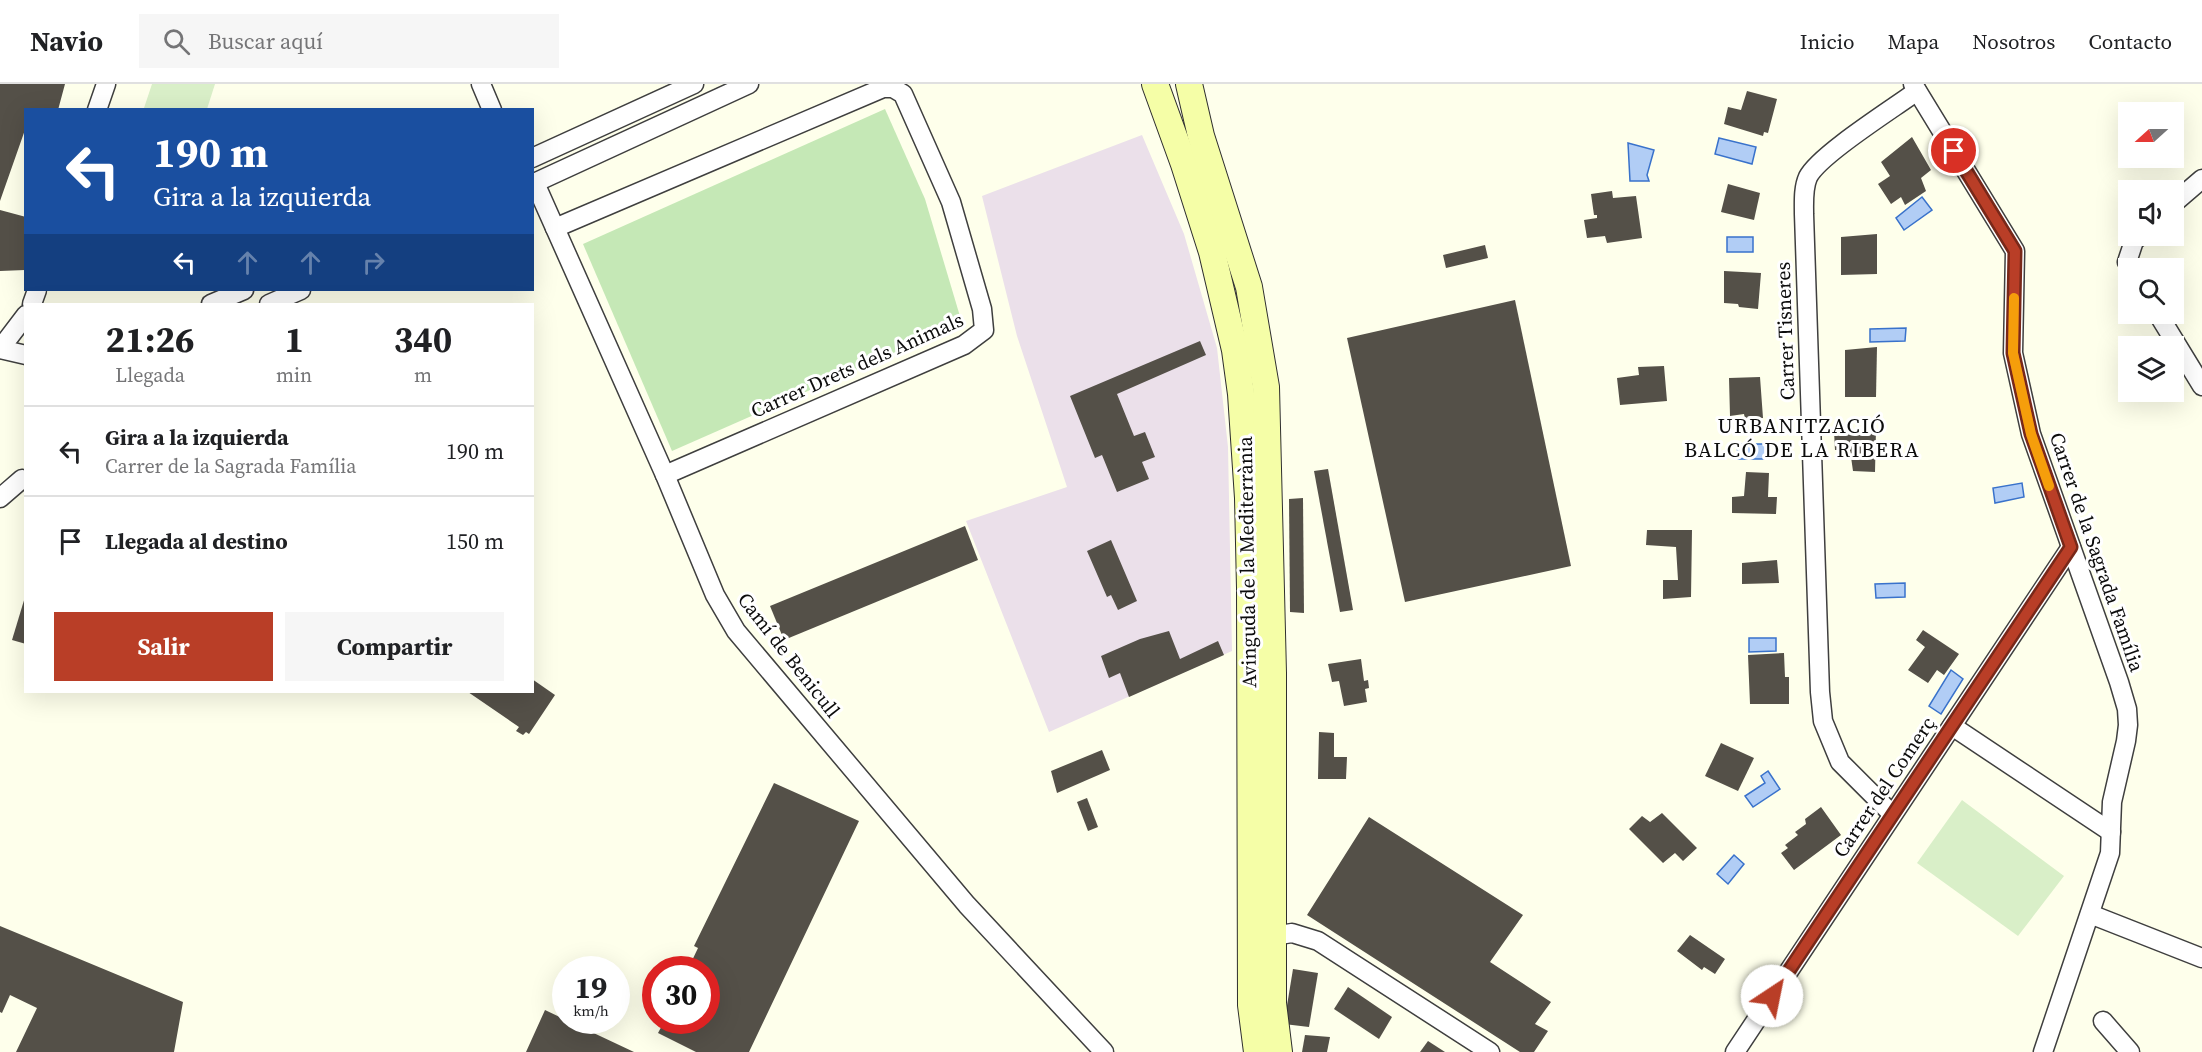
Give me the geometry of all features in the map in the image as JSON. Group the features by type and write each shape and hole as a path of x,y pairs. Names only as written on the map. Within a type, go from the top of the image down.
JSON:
{"main road":[{"name":"Avinguda de la Mediterrània","path":"1155,84 1212,252 1235,350 1242,394 1250,588 1251,1005 1257,1052"},
{"name":"Avinguda de la Mediterrània","path":"1189,84 1201,136 1249,287 1266,387 1273,696 1273,1003 1279,1052"}],"street":[{"path":"98,108 106,84"},
{"path":"481,84 491,108"},
{"path":"534,157 694,84"},
{"path":"534,183 749,84"},
{"name":"Carrer de la Sagrada Família","path":"1915,87 2015,251 2013,353 2031,434 2127,708 2126,741 2112,802 2110,853 2043,1052"},
{"name":"Carrer Tisneres","path":"1892,814 1840,762 1823,721 1820,692 1804,214 1805,189 1809,177 1823,159 1915,87"},
{"name":"Carrer Drets dels Animals","path":"555,228 884,88 893,88 903,94 951,202 982,309 984,330 964,345 665,475"},
{"path":"2184,194 2202,179"},
{"name":"Camí de Benicull","path":"534,183 665,475 715,595 736,631 967,905 1104,1052"},
{"path":"213,303 242,291"},
{"path":"271,303 299,291"},
{"path":"24,318 0,349 24,355"},
{"path":"2164,324 2202,386"},
{"path":"0,483 24,478"},
{"path":"0,498 24,478"},
{"name":"Carrer del Comerç","path":"1735,1052 2071,547"},
{"path":"1952,726 2111,832"},
{"path":"2090,914 2202,958"},
{"path":"1273,936 1292,933 1318,941 1490,1052"},
{"path":"2103,1021 2130,1052"}],"shaded area":[{"path":"1142,135 1184,234 1217,348 1228,447 1232,651 1049,732 966,521 1067,487 1017,336 982,196"}],"green space":[{"path":"152,84 215,84 207,108 144,108"},
{"path":"885,109 925,199 962,323 672,451 583,244"},
{"path":"1962,800 2064,876 2018,936 1917,863"}],"water":[{"path":"1719,138 1756,147 1752,164 1715,154"},
{"path":"1628,143 1654,150 1647,175 1649,181 1630,181"},
{"path":"1922,197 1932,210 1904,230 1896,218"},
{"path":"1727,237 1753,237 1753,252 1727,252"},
{"path":"1906,328 1905,341 1870,342 1870,329"},
{"path":"1737,444 1766,444 1766,459 1738,459"},
{"path":"2022,483 2024,497 1995,503 1993,488"},
{"path":"1905,583 1905,597 1876,598 1875,584"},
{"path":"1749,638 1776,638 1776,651 1749,652"},
{"path":"1951,670 1963,679 1941,714 1929,706"},
{"path":"1768,771 1780,789 1753,807 1745,796 1765,783 1761,776"},
{"path":"1734,855 1744,864 1728,884 1717,874"}],"building":[{"path":"0,84 65,84 59,108 24,108 24,133 0,201"},
{"path":"1747,91 1777,99 1768,133 1764,132 1763,136 1724,124 1728,107 1741,110"},
{"path":"1912,137 1931,170 1921,178 1926,191 1905,205 1901,197 1891,204 1878,184 1890,176 1881,162"},
{"path":"1728,184 1760,193 1754,220 1721,212"},
{"path":"1612,191 1613,198 1636,196 1642,238 1607,243 1605,236 1587,238 1584,220 1597,218 1597,215 1594,215 1591,194"},
{"path":"0,210 24,216 24,270 0,271"},
{"path":"1877,234 1877,274 1841,275 1841,237"},
{"path":"1485,245 1488,258 1446,268 1443,255"},
{"path":"1724,271 1761,273 1758,309 1724,303"},
{"path":"1515,300 1571,566 1405,602 1347,338"},
{"path":"1200,341 1206,355 1117,394 1134,436 1145,432 1155,457 1142,462 1149,479 1117,492 1102,455 1095,458 1070,396"},
{"path":"1877,347 1876,397 1845,397 1845,350"},
{"path":"1664,366 1667,401 1620,405 1617,378 1639,375 1638,367"},
{"path":"1760,377 1763,418 1745,419 1744,414 1730,416 1729,378"},
{"path":"1876,429 1875,472 1853,471 1850,450 1835,450 1834,431"},
{"path":"1328,469 1353,610 1340,612 1314,471"},
{"path":"1746,472 1769,473 1768,497 1777,497 1776,514 1732,513 1732,497 1744,496"},
{"path":"1303,498 1304,613 1290,612 1289,499"},
{"path":"965,526 978,560 784,640 770,606"},
{"path":"1647,530 1692,530 1691,597 1663,599 1663,580 1678,580 1676,547 1646,545"},
{"path":"1111,540 1137,601 1118,610 1111,595 1107,597 1087,551"},
{"path":"1777,560 1779,583 1742,584 1742,563"},
{"path":"24,600 24,643 12,640"},
{"path":"1923,630 1959,654 1944,675 1937,670 1928,683 1908,670 1925,647 1916,640"},
{"path":"1169,631 1180,659 1218,641 1224,655 1129,697 1120,673 1109,678 1101,656 1140,639"},
{"path":"1784,653 1785,677 1789,677 1789,704 1750,704 1748,655"},
{"path":"1361,659 1364,681 1368,680 1369,688 1365,689 1367,702 1344,706 1339,681 1332,682 1328,664"},
{"path":"534,680 555,695 529,734 526,732 523,735 516,731 519,727 469,693 534,693"},
{"path":"1319,732 1334,733 1334,757 1347,757 1346,779 1318,779"},
{"path":"1721,743 1754,758 1738,791 1705,776"},
{"path":"1102,750 1110,770 1057,793 1051,771"},
{"path":"774,783 859,821 749,1052 696,1052 660,1034 720,1034 720,956 694,956 698,948 694,946"},
{"path":"1087,798 1098,827 1088,831 1077,802"},
{"path":"1821,807 1841,835 1794,870 1781,853 1788,848 1785,845 1798,835 1795,832 1806,824 1805,819"},
{"path":"1662,813 1697,848 1683,861 1675,853 1663,863 1629,829 1642,816 1650,822"},
{"path":"1369,817 1523,915 1490,962 1551,1002 1535,1024 1548,1031 1534,1052 1520,1052 1307,915"},
{"path":"0,926 183,1002 174,1052 16,1052 37,1008 10,995 2,1013 0,1012"},
{"path":"1690,935 1725,959 1715,974 1704,967 1702,970 1677,951"},
{"path":"1293,969 1318,973 1309,1027 1284,1024"},
{"path":"1348,987 1392,1017 1379,1039 1334,1009"},
{"path":"545,1010 552,1013 552,1034 596,1034 634,1052 526,1052"},
{"path":"1305,1035 1330,1037 1327,1052 1302,1052"},
{"path":"1428,1041 1445,1052 1420,1052"}],"slow traffic":[{"path":"2014,298 2013,353 2031,434 2049,486"}],"district":[{"name":"URBANITZACIÓ BALCÓ DE LA RIBERA","path":"1802,438"}],"route":[{"path":"1772,996 2071,547 2031,434 2013,353 2015,251 1954,151"}]}
